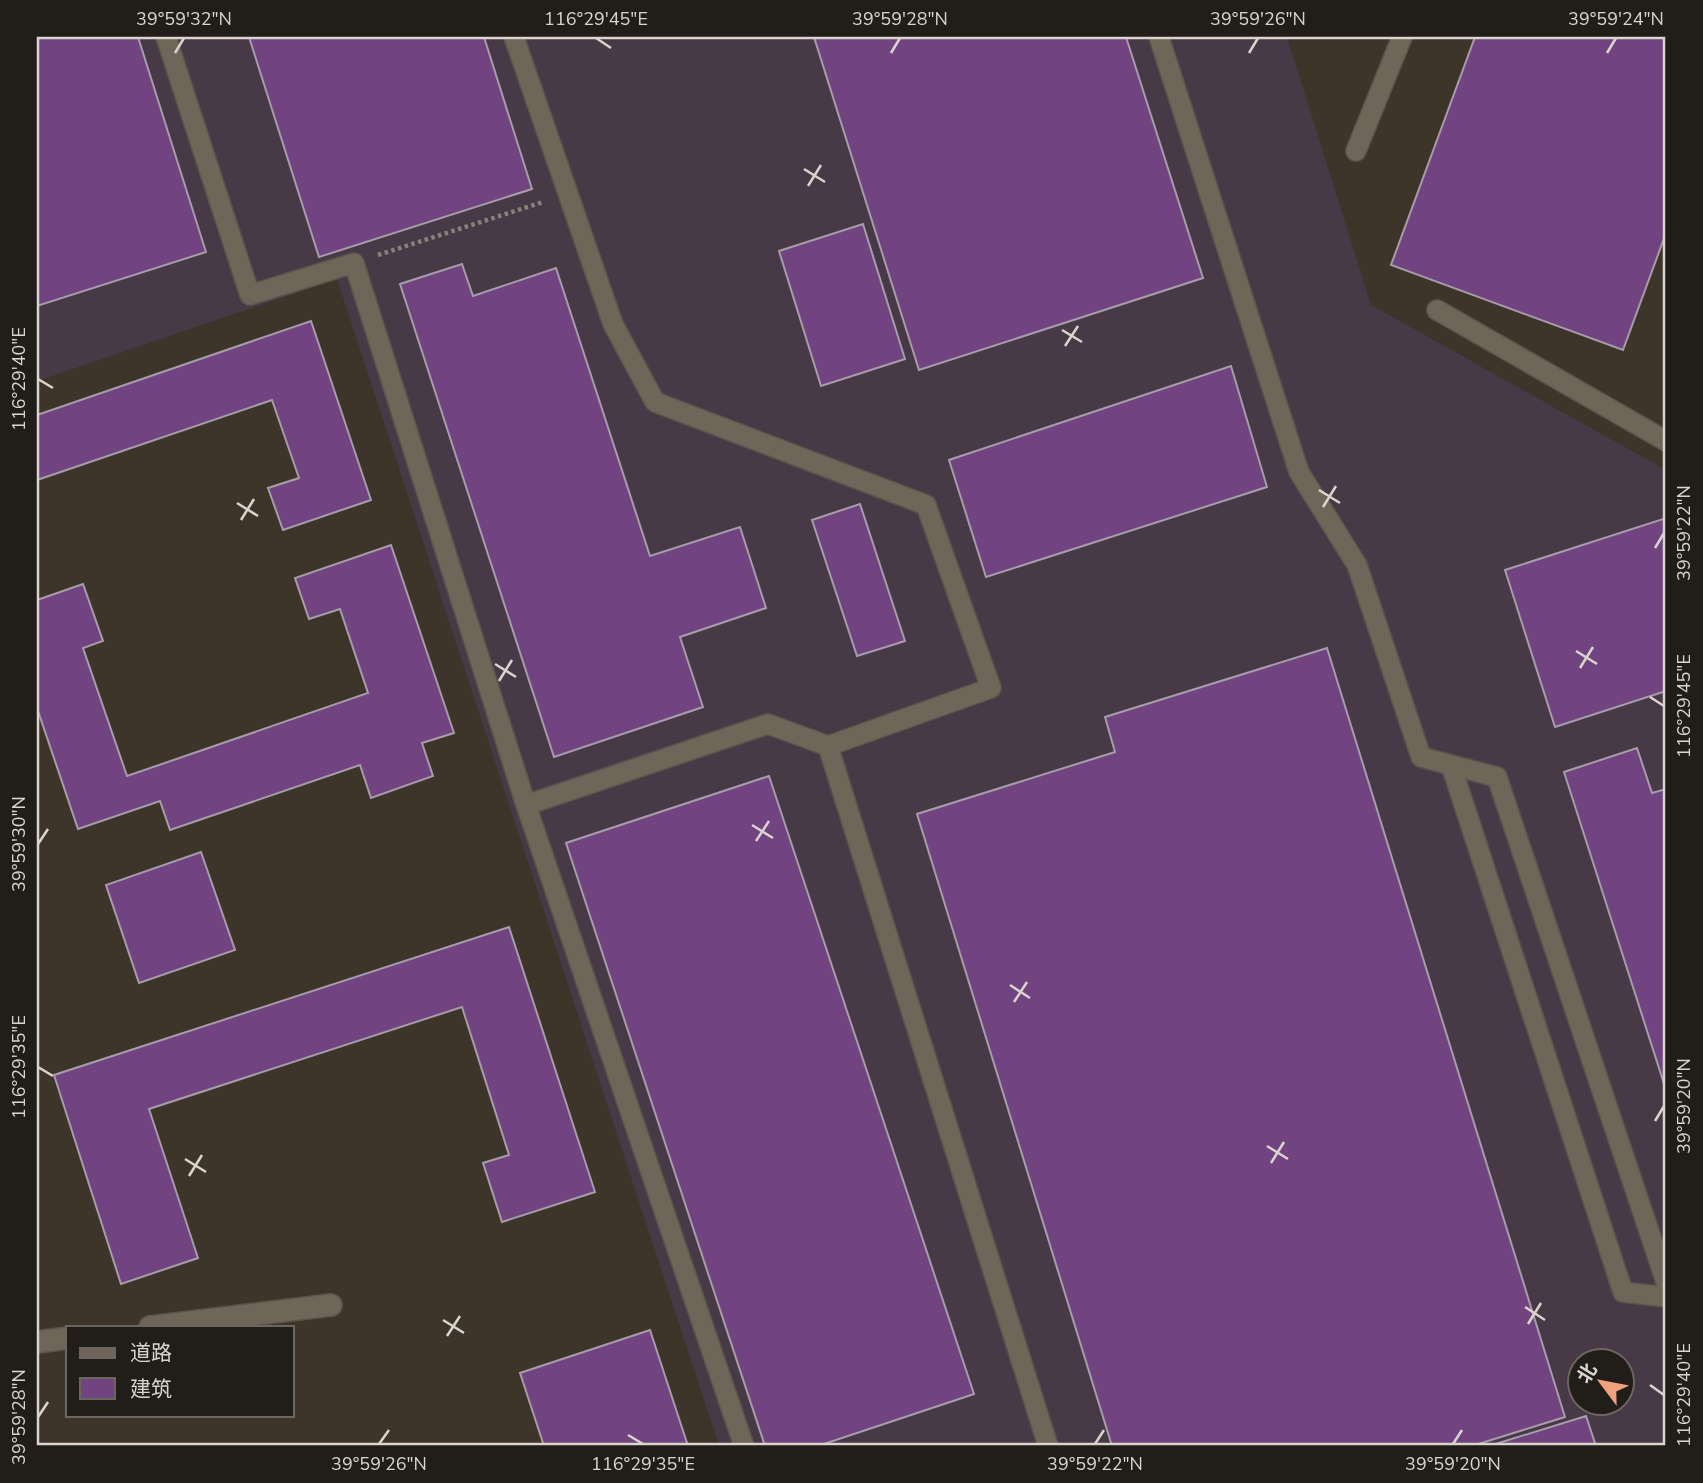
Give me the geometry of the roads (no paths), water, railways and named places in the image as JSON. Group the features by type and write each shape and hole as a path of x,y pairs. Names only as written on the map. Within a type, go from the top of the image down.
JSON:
{"street":[{"path":"158,1326 331,1305"},
{"path":"37,1342 66,1338"}],"lane":[{"path":"166,37 250,295 354,263 526,805 744,1446"},
{"path":"514,37 613,324 655,402 926,505 991,688 828,746 768,724 526,805"},
{"path":"1159,37 1299,472 1357,565 1421,757 1497,778 1666,1282"},
{"path":"1356,151 1402,37"},
{"path":"1437,310 1666,441"},
{"path":"828,746 1048,1446"},
{"path":"1451,765 1623,1292 1666,1297"}]}
